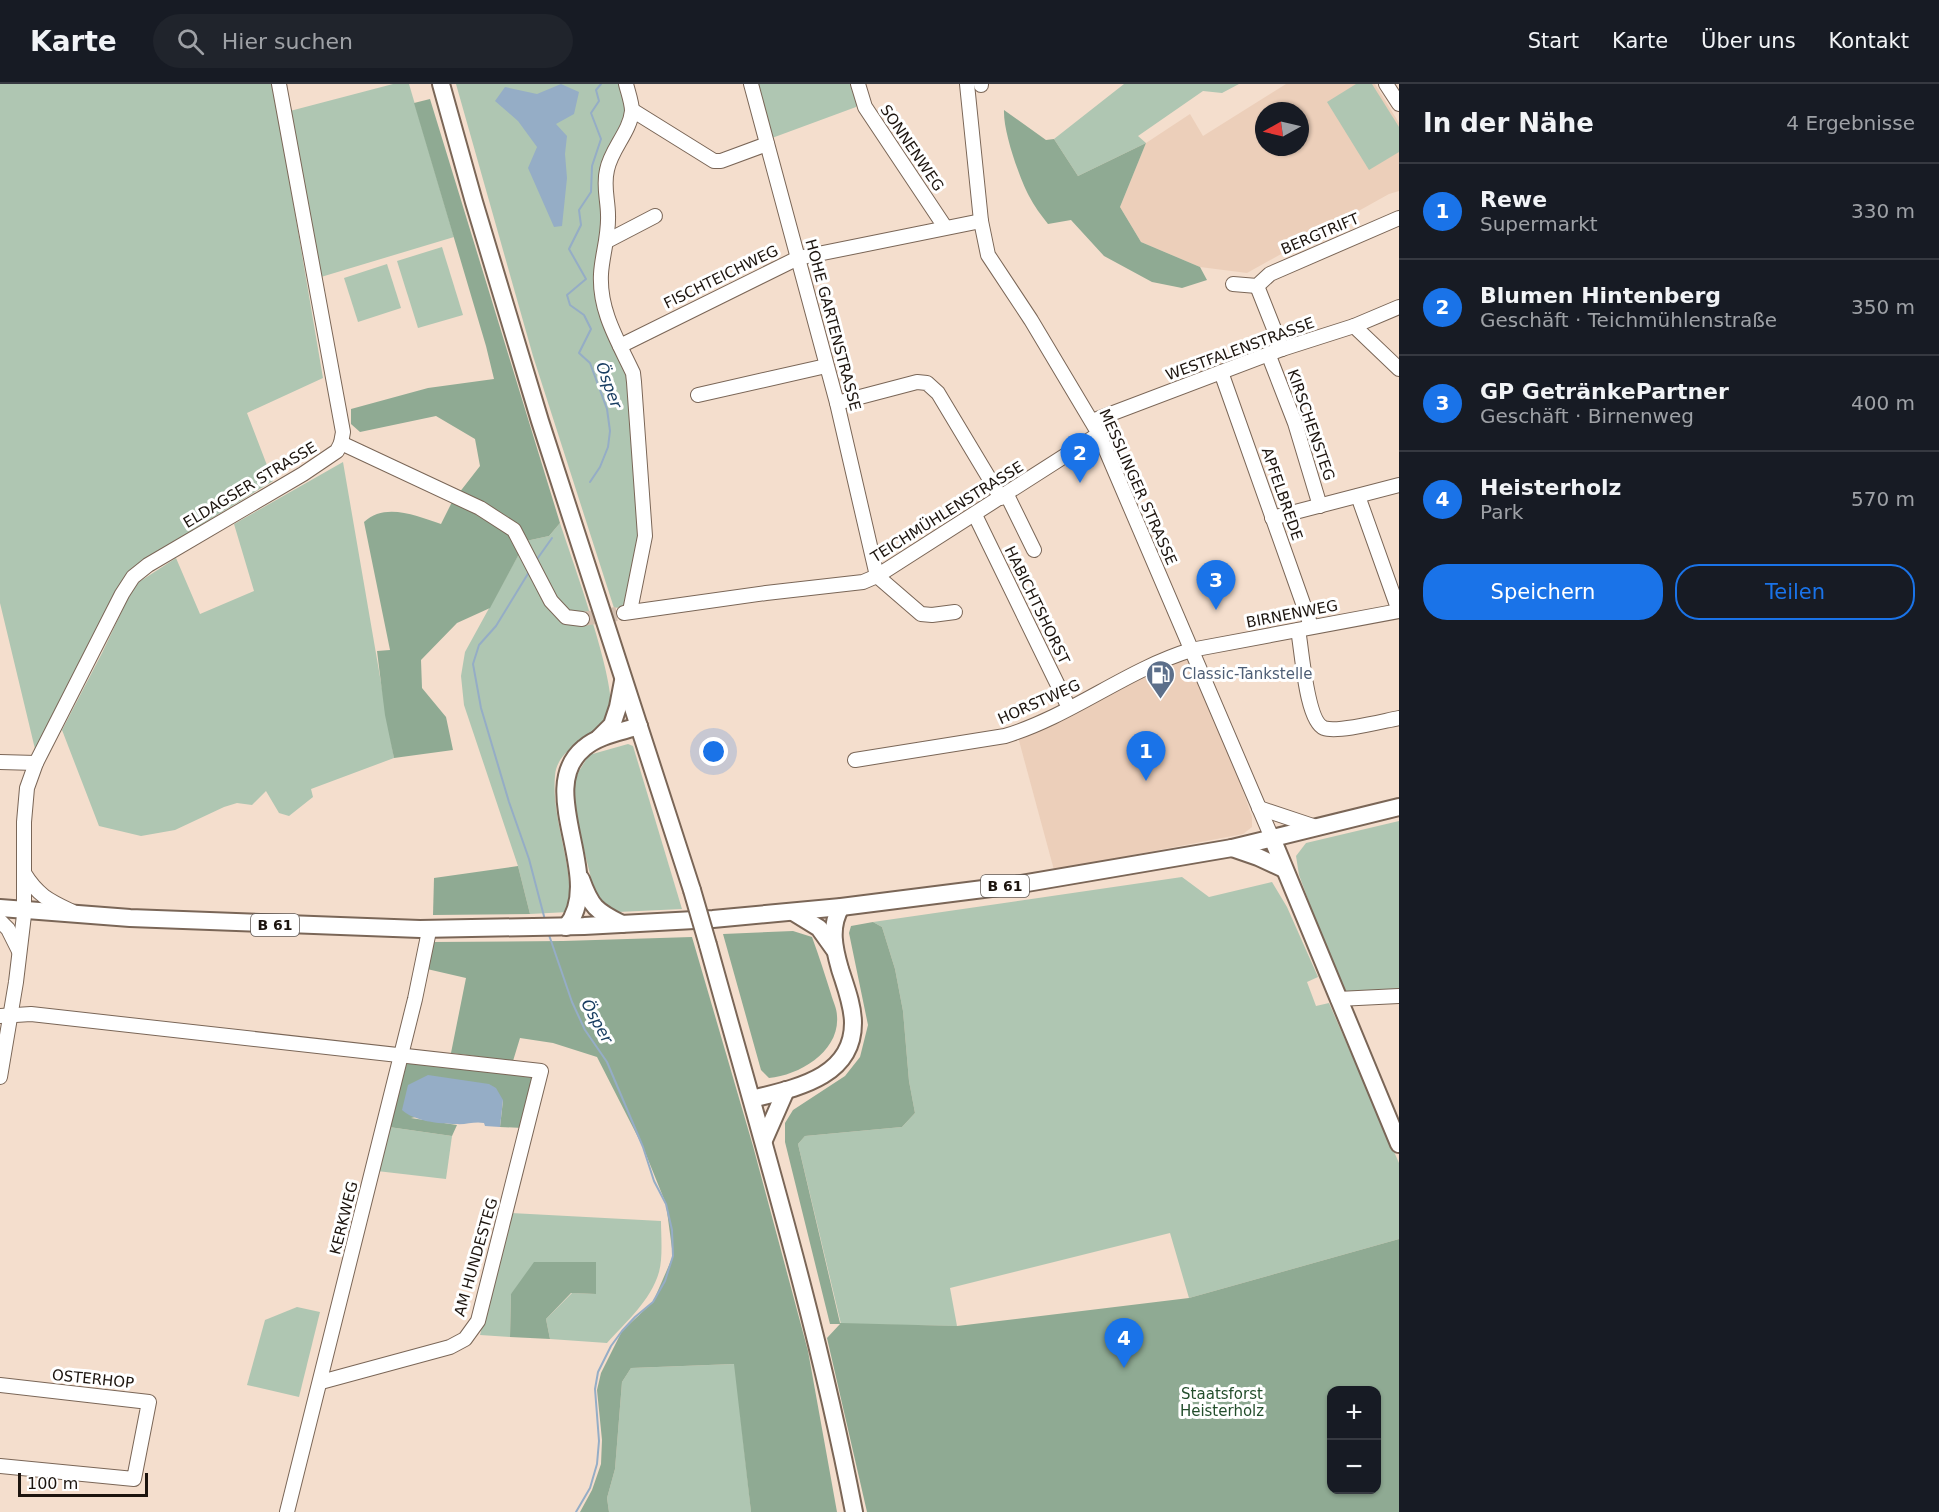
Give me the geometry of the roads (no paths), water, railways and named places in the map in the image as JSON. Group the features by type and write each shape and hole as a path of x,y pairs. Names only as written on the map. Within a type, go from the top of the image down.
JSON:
{"main road":[{"path":"441,84 540,421 624,677 708,945 764,1140 820,1360 854,1512"},
{"path":"622,924 597,910 587,897 578,870 565,782 570,765 578,753 598,739 612,725 624,677"},
{"path":"598,739 639,726"},
{"name":"B 61","path":"0,909 277,925 429,930 563,927 793,912 1015,885 1232,848 1399,807"},
{"path":"1272,838 1399,1144"},
{"path":"1232,848 1284,869"},
{"path":"563,927 574,917 577,909 578,870"},
{"path":"752,1099 807,1084 825,1075 840,1061 849,1042 853,1023 834,950 833,928 836,915 841,907"},
{"path":"793,912 819,928 834,950"},
{"path":"764,1140 786,1090"}],"street":[{"path":"279,84 343,432 341,443 480,508 514,530 551,601 566,617 582,619"},
{"path":"620,346 603,309 600,292 607,241 608,215 605,184 607,168 628,126 632,110 626,84"},
{"name":"HOHE GARTENSTRASSE","path":"751,84 837,403 878,576"},
{"name":"SONNENWEG","path":"858,84 865,107 945,227"},
{"name":"MESSLINGER STRASSE","path":"967,84 981,221 988,255 1099,434 1272,838"},
{"path":"1386,84 1399,104"},
{"path":"632,110 714,161 721,161 767,144"},
{"path":"607,241 656,216"},
{"name":"BERGTRIFT","path":"1257,286 1270,273 1399,218"},
{"name":"FISCHTEICHWEG","path":"620,346 798,258 981,221"},
{"path":"1233,284 1257,286 1276,353"},
{"name":"WESTFALENSTRASSE","path":"1092,421 1221,372 1354,326 1399,307"},
{"path":"1354,326 1399,369"},
{"name":"TEICHMÜHLENSTRASSE","path":"620,346 633,374 645,536 627,612 863,582 878,576 1099,434"},
{"name":"KIRSCHENSTEG","path":"1276,353 1320,506"},
{"path":"698,395 826,366"},
{"name":"APFELBREDE","path":"1221,372 1272,518 1304,628 1310,705 1316,721 1324,728 1341,729 1399,718"},
{"path":"837,403 917,382 932,386 1004,496 1034,550"},
{"name":"ELDAGSER STRASSE","path":"0,1077 6,1015 20,951 24,910 24,822 27,788 36,763 122,594 133,577 148,565 303,474 337,451 341,443"},
{"path":"1272,518 1399,485"},
{"path":"1358,496 1399,611"},
{"name":"HABICHTSHORST","path":"975,515 1069,708"},
{"path":"878,576 921,614 956,612"},
{"name":"BIRNENWEG","path":"1191,650 1399,611"},
{"name":"HORSTWEG","path":"855,760 1005,736 1069,708 1164,658 1191,650"},
{"path":"0,762 36,763"},
{"path":"1259,808 1316,827"},
{"path":"24,873 34,889 46,899 77,914"},
{"path":"0,921 8,929 20,951"},
{"name":"KERKWEG","path":"287,1512 415,999 429,930"},
{"path":"1338,999 1399,996"},
{"path":"6,1015 31,1014 401,1054"},
{"name":"AM HUNDESTEG","path":"321,1382 450,1347 465,1339 478,1322 541,1071 401,1054"},
{"name":"OSTERHOP","path":"0,1385 149,1402 134,1479 0,1467"}],"water":[{"path":"561,84 579,92 574,114 556,124 567,136 565,154 567,178 562,226 554,227 528,168 537,147 518,121 495,101 505,87 537,94"},
{"path":"428,1075 489,1084 496,1088 503,1100 500,1127 485,1126 484,1123 435,1122 407,1114 402,1110 408,1085"}],"waterway":[{"name":"Ösper","path":"590,482 600,467 608,447 610,431 607,409 590,363 579,353 591,329 584,315 570,305 567,295 586,279 569,249 581,225 579,210 591,192 592,166 601,139 591,113 599,101 596,90 601,84"},
{"name":"Ösper","path":"535,562 552,538"},
{"name":"Ösper","path":"529,572 496,626 479,645 473,664 481,708 529,859 545,920"},
{"name":"Ösper","path":"549,935 572,1002 585,1030 607,1062 643,1147 654,1181 666,1204 672,1230 673,1256 665,1281 653,1302 622,1331 611,1346 598,1372 595,1389 599,1441 597,1464 590,1488 576,1512"}],"tunnel":[{"path":"582,619 624,613"}],"place":[{"name":"Blumen Hintenberg","path":"1080,483"},
{"name":"GP GetränkePartner","path":"1216,610"},
{"name":"Classic-Tankstelle","path":"1161,700"},
{"name":"Rewe","path":"1146,781"},
{"name":"Heisterholz","path":"1124,1368"}],"park label":[{"name":"Staatsforst Heisterholz","path":"1222,1402"}]}
